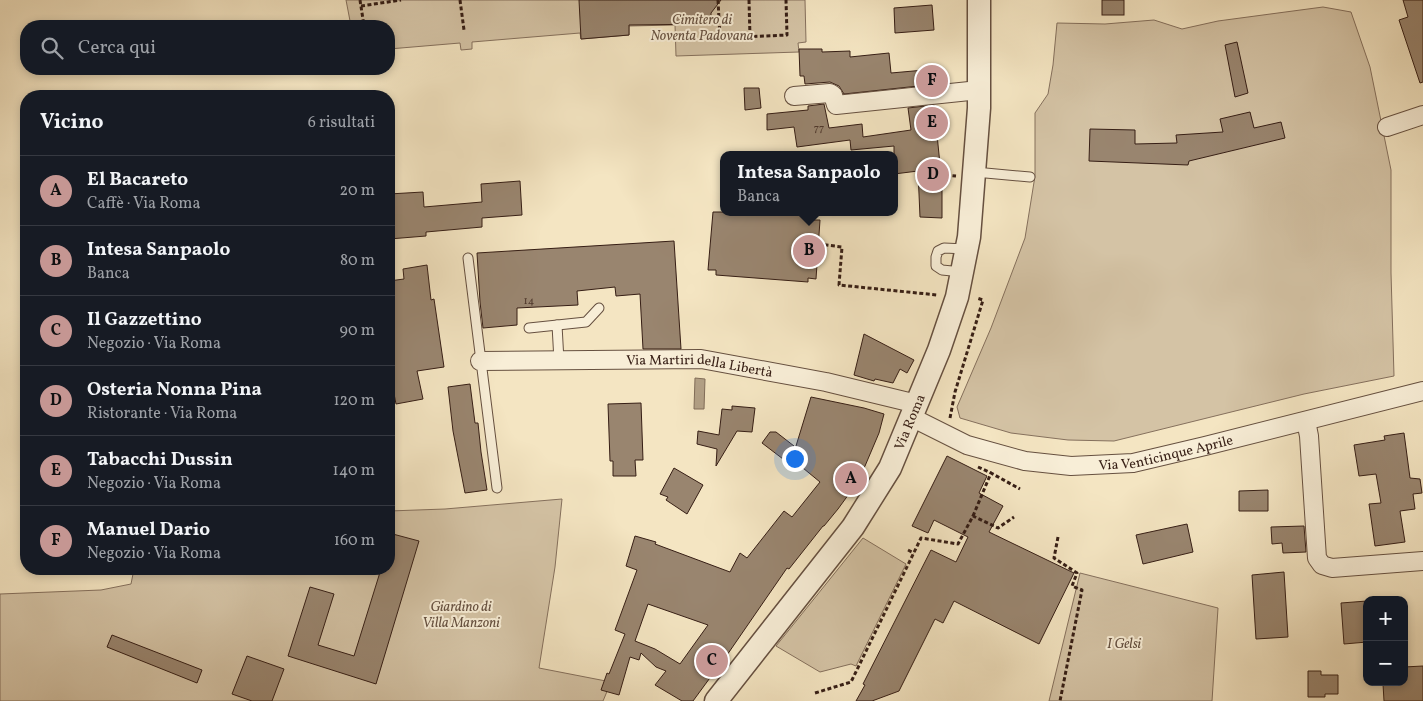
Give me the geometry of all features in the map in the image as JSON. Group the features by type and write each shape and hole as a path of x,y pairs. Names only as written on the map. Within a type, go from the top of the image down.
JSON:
{"street":[{"name":"Via Roma","path":"716,701 853,527 890,468 948,324 957,297 962,272 975,172 979,90 979,0"},
{"path":"794,96 830,93 833,95 836,105 979,90"},
{"path":"1387,126 1423,115"},
{"name":"Via Martiri della Libertà","path":"480,362 701,359 826,382 914,410"},
{"name":"Via Venticinque Aprile","path":"914,410 946,435 967,445 1025,461 1071,466 1133,463 1423,391"},
{"path":"1306,421 1309,436 1317,558 1322,565 1332,568 1423,561"}],"lane":[{"path":"975,172 1030,177"},
{"path":"468,258 496,488"},
{"path":"529,328 586,322 599,308"},
{"path":"558,324 559,360"}],"path":[{"path":"360,0 363,20"},
{"path":"361,6 401,0"},
{"path":"460,0 464,30"},
{"path":"718,0 720,38 787,35 786,0"},
{"path":"748,0 750,37"},
{"path":"818,244 842,246 839,285 938,295"},
{"path":"946,435 955,392 983,300 970,296"},
{"path":"814,693 851,682 921,538 958,544 973,516 991,474 1020,489"},
{"path":"973,516 998,528 1014,517"},
{"path":"1058,537 1054,558 1076,573 1072,586 1082,590 1060,701"},
{"path":"908,550 914,553"}],"green space":[{"name":"Cimitero di Noventa Padovana","path":"346,0 805,0 806,42 798,43 799,52 676,56 675,25 629,26 629,35 581,39 580,33 472,42 472,49 461,50 460,43 395,48 395,20 350,20"},
{"path":"1323,7 1351,12 1370,67 1391,170 1394,376 1304,394 1114,441 1068,440 1011,433 960,418 957,407 991,328 1025,238 1035,176 1035,113 1048,94 1057,23 1105,24 1154,20 1182,29 1218,21"},
{"name":"Giardino di Villa Manzoni","path":"562,499 555,567 539,668 611,682 603,701 0,701 0,594 101,590 131,584 133,575 395,575 395,511 445,509"},
{"path":"863,538 906,564 856,666 851,664 820,672 776,646"},
{"name":"I Gelsi","path":"1080,573 1218,608 1212,701 1049,701"}],"shaded area":[{"path":"695,378 705,379 704,409 694,409"}],"building":[{"path":"579,0 721,0 711,13 711,24 629,25 629,35 581,39"},
{"path":"1102,0 1124,0 1124,15 1102,15"},
{"path":"1403,0 1423,0 1423,82 1420,83 1399,20 1408,17"},
{"path":"932,5 934,30 895,33 894,8"},
{"path":"1237,42 1248,93 1235,97 1225,45"},
{"path":"799,49 822,49 822,52 850,51 850,57 889,53 891,73 936,69 937,84 844,94 839,86 830,82 805,84 804,76 800,76"},
{"path":"744,88 759,88 761,108 745,110"},
{"path":"824,104 829,128 862,124 863,137 911,130 908,108 934,105 942,184 942,218 920,217 918,171 898,174 898,151 894,151 894,146 851,150 850,140 797,147 794,127 767,130 767,114 808,110 808,106"},
{"path":"1250,112 1254,128 1281,122 1285,138 1189,161 1188,165 1089,161 1090,129 1135,130 1135,144 1177,143 1176,135 1223,132 1220,119"},
{"path":"520,181 522,215 482,218 482,227 426,232 426,236 395,239 395,194 423,192 424,207 482,202 481,184"},
{"path":"713,212 720,212 720,216 812,216 812,220 820,220 816,279 808,278 808,282 716,275 716,270 708,270"},
{"path":"674,241 681,349 643,349 640,294 616,296 615,287 577,291 578,305 517,308 517,325 483,328 477,253"},
{"path":"427,265 431,300 434,299 444,367 417,371 423,399 396,404 395,280 404,279 403,269"},
{"path":"864,334 914,360 907,373 900,369 893,383 875,379 874,381 854,375"},
{"path":"470,384 475,423 478,423 487,490 465,493 453,431 448,387"},
{"path":"811,397 884,414 879,433 860,474 862,476 838,509 789,569 787,568 693,701 682,701 655,685 666,671 656,667 641,653 639,660 630,657 619,695 601,690 625,634 615,630 637,570 626,566 635,536 656,542 655,544 730,572 740,553 747,558 784,511 792,517 820,482 792,459","holes":["648,604 708,625 680,664 655,649 635,641"]},
{"path":"641,403 643,460 635,460 636,476 613,476 613,461 610,461 608,404"},
{"path":"732,406 755,408 752,432 737,431 716,466 717,449 697,444 698,431 719,435 722,409 732,410"},
{"path":"770,432 776,432 794,446 783,459 762,443"},
{"path":"1404,433 1410,478 1420,479 1422,493 1413,494 1415,509 1400,511 1405,542 1375,546 1369,504 1381,503 1376,474 1359,476 1354,445 1385,440 1384,436"},
{"path":"947,456 987,476 979,493 1003,506 989,532 1074,573 1039,644 954,601 943,623 935,619 899,691 872,701 856,701 931,550 956,562 968,537 934,520 928,533 912,526"},
{"path":"674,468 703,485 687,514 666,500 668,497 660,494"},
{"path":"1268,490 1268,511 1239,511 1239,491"},
{"path":"1187,524 1193,552 1143,564 1136,535"},
{"path":"1304,526 1306,552 1283,553 1282,543 1272,544 1271,527"},
{"path":"395,535 419,541 376,684 288,656 310,587 334,594 318,645 354,656 379,575 395,575"},
{"path":"1284,572 1288,637 1256,639 1252,575"},
{"path":"1363,601 1363,642 1344,644 1341,603"},
{"path":"112,635 202,670 197,683 107,647"},
{"path":"247,656 284,669 272,701 252,701 232,694"},
{"path":"1423,666 1423,701 1384,701 1383,686 1408,686 1408,667"},
{"path":"1308,671 1321,671 1321,675 1338,675 1338,694 1325,694 1325,697 1308,697"}],"place":[{"name":"Manuel Dario","path":"932,81"},
{"name":"Tabacchi Dussin","path":"932,123"},
{"name":"Osteria Nonna Pina","path":"933,175"},
{"name":"Intesa Sanpaolo","path":"809,251"},
{"name":"El Bacareto","path":"851,479"},
{"name":"Il Gazzettino","path":"712,661"}]}
